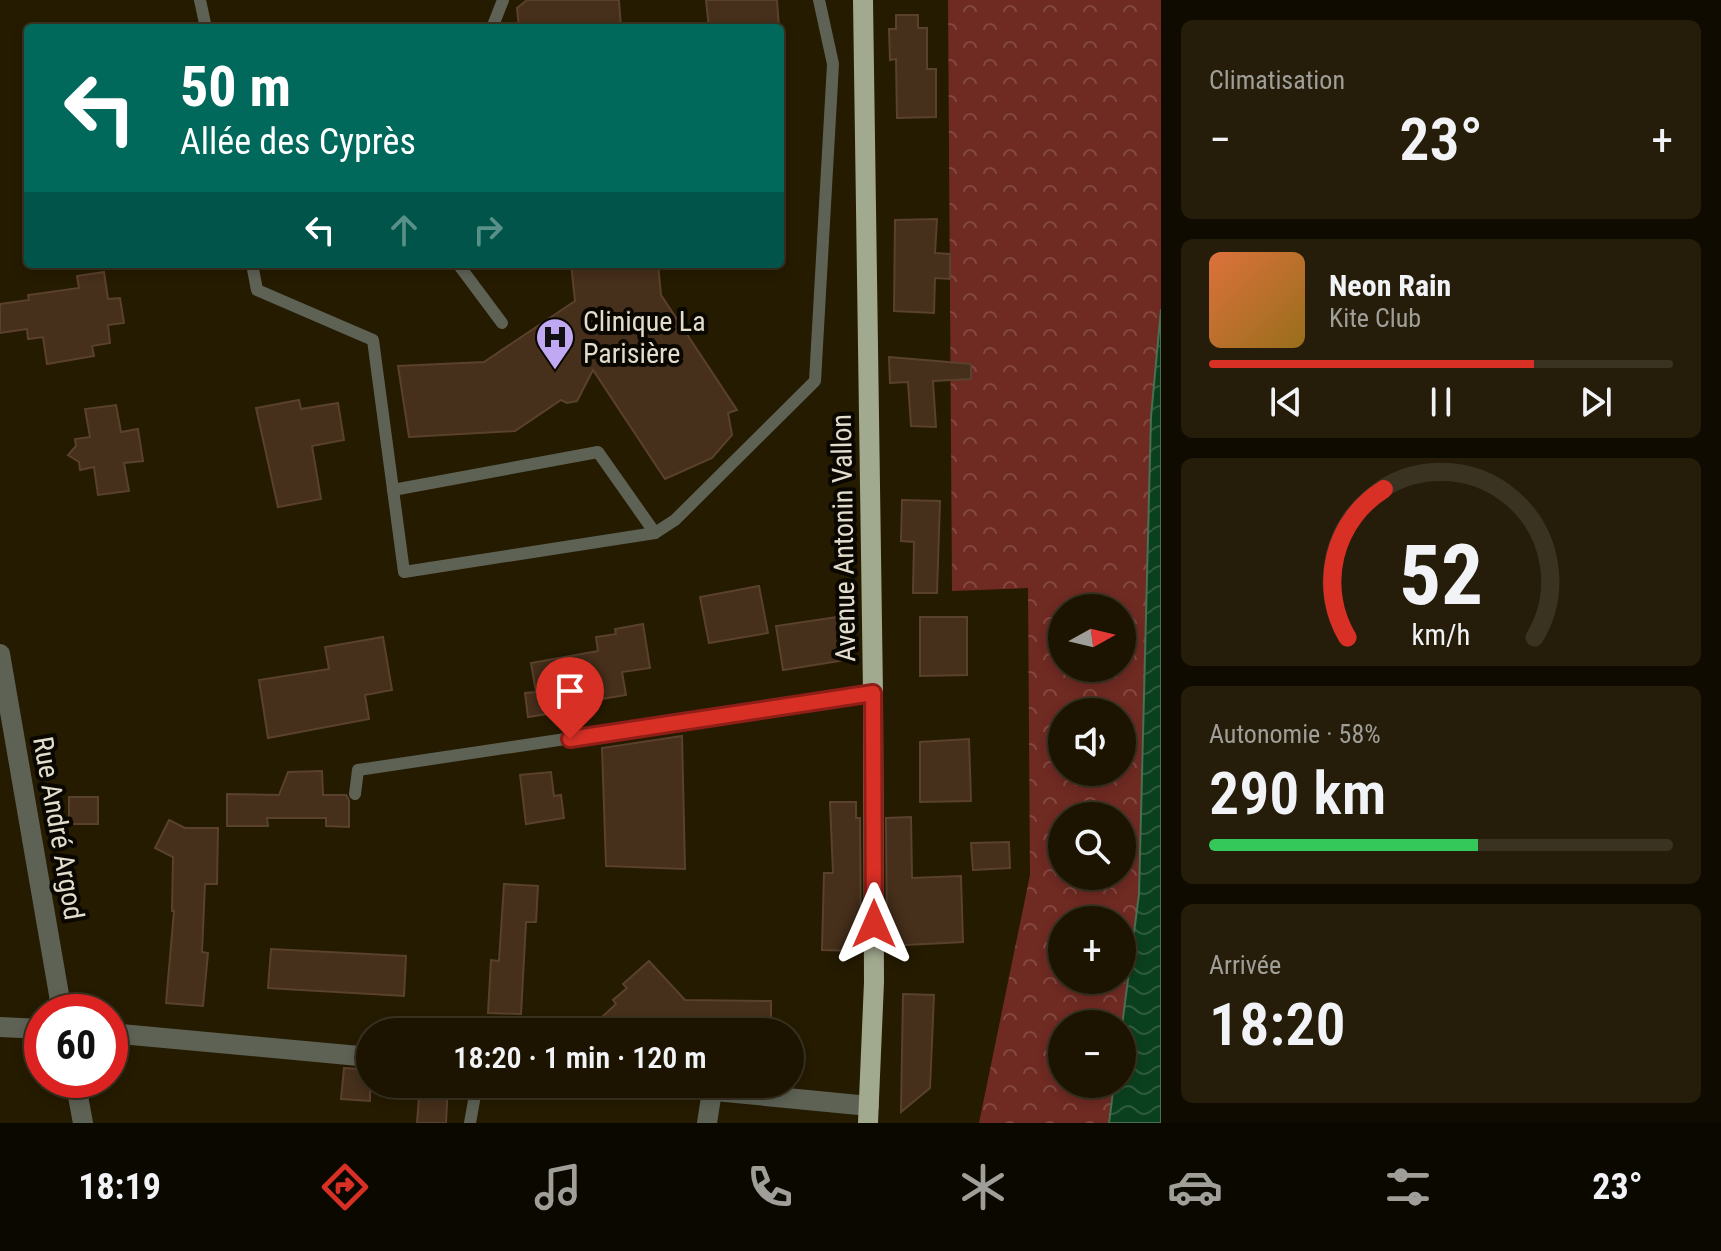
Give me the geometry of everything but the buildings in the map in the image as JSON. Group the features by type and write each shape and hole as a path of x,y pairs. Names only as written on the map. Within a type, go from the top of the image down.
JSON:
{"main road":[{"name":"Avenue Antonin Vallon","path":"863,0 873,693 874,982 868,1114"}],"street":[{"name":"Rue André Argod","path":"0,654 59,994"},
{"path":"0,1027 24,1028"},
{"path":"128,1035 356,1056"},
{"path":"78,1098 83,1123"},
{"path":"707,1123 711,1098"},
{"path":"759,1098 868,1114"}],"lane":[{"path":"200,0 205,24"},
{"path":"494,24 503,0"},
{"path":"253,268 257,290 373,340 404,572 655,533 675,520 815,381 833,64 819,0"},
{"path":"461,268 502,323"},
{"path":"393,490 598,452 655,533"},
{"path":"355,794 358,770 873,693"},
{"path":"470,1123 474,1098"}],"green space":[{"path":"948,0 1161,0 1161,309 1151,417 1139,894 1136,917 1136,906 1048,906 1048,994 1126,994 1124,1010 1048,1010 1048,1098 1112,1098 1109,1123 979,1123 1030,875 1028,588 952,591"}],"water":[{"path":"1161,309 1161,1123 1109,1123 1112,1098 1136,1098 1136,1010 1124,1010 1126,994 1136,994 1151,417"}],"place":[{"name":"Clinique La Parisière","path":"555,371"}],"route":[{"path":"570,739 873,693 874,924"}]}
